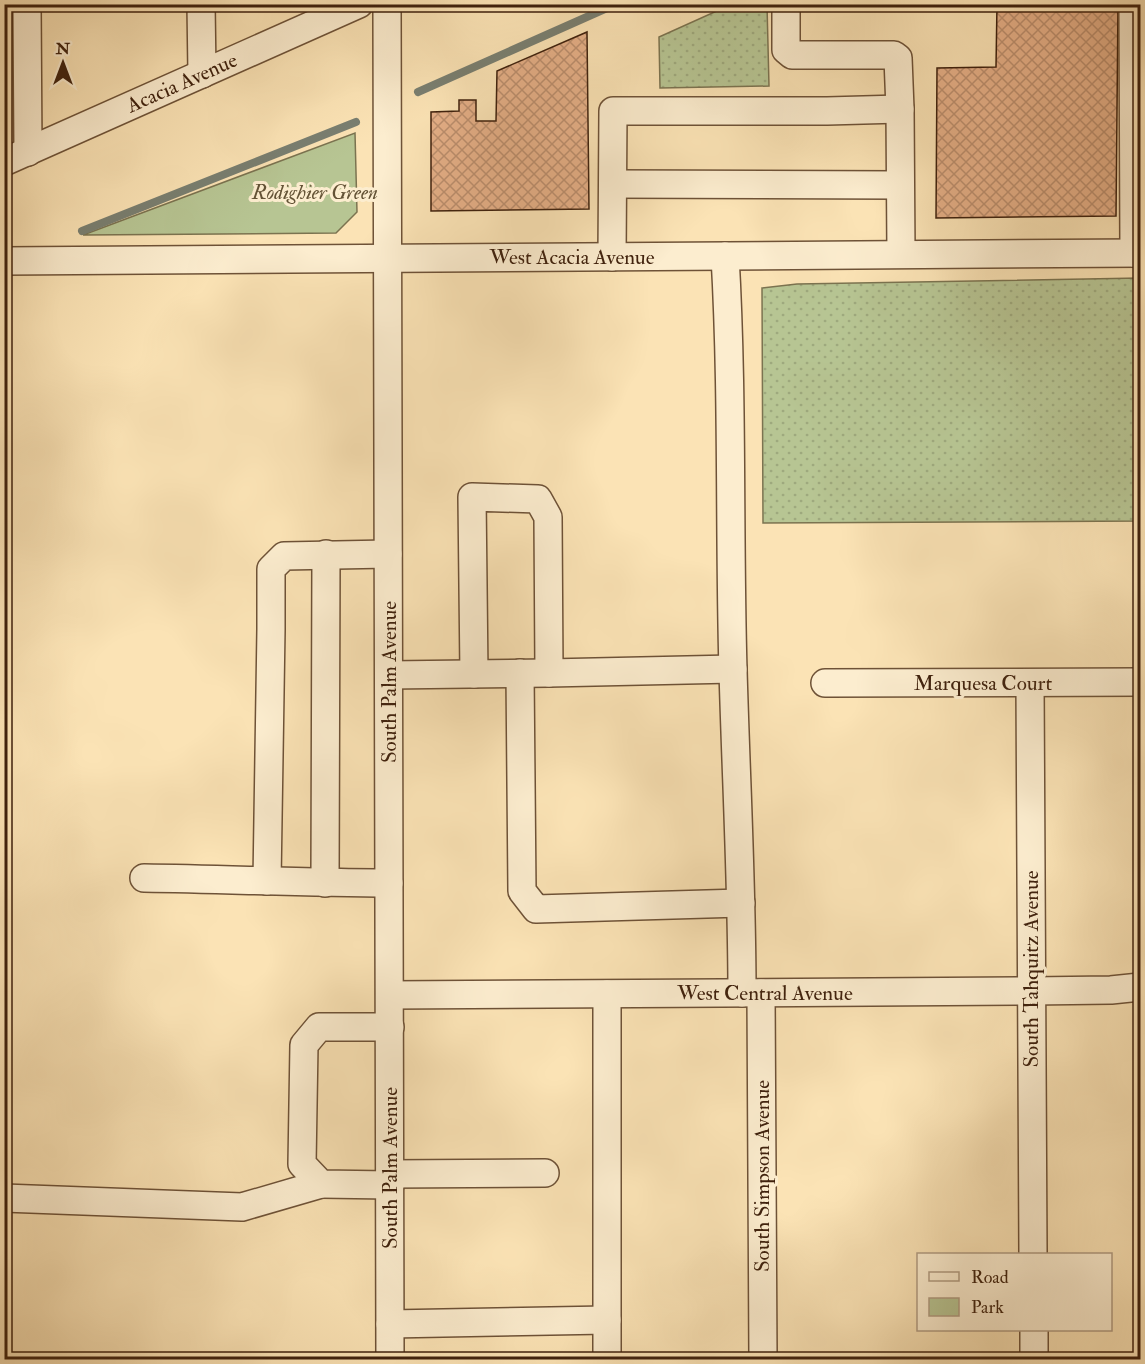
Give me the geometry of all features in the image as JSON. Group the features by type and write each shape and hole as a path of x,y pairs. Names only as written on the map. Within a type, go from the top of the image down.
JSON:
{"street":[{"path":"16,157 27,4"},
{"path":"201,4 202,74"},
{"name":"Acacia Avenue","path":"16,157 359,4"},
{"name":"South Palm Avenue","path":"387,4 390,1359"},
{"path":"786,4 786,50 792,55 894,55 898,58 901,255"},
{"path":"1133,4 1137,253"},
{"path":"612,256 614,111 900,109"},
{"path":"613,184 900,185"},
{"name":"West Acacia Avenue","path":"4,261 1137,253"},
{"name":"South Simpson Avenue","path":"725,256 729,326 733,669 741,903 751,993 763,1359"},
{"path":"474,674 472,497 538,499 549,517 549,673"},
{"path":"325,883 326,554"},
{"path":"267,881 271,569 284,556 388,554"},
{"path":"388,675 733,669"},
{"path":"520,673 522,891 536,909 741,903"},
{"name":"Marquesa Court","path":"825,683 1140,682"},
{"name":"South Tahquitz Avenue","path":"1030,683 1033,1253"},
{"path":"144,878 389,883"},
{"name":"West Central Avenue","path":"390,995 1031,991 1111,990 1140,987"},
{"path":"607,994 607,1359"},
{"path":"321,1184 302,1164 304,1045 320,1027 390,1027"},
{"path":"4,1198 242,1208 321,1184 545,1173"},
{"path":"390,1324 608,1320"},
{"path":"1034,1331 1034,1359"}],"green space":[{"path":"730,5 767,5 769,86 660,88 659,37"},
{"name":"Rodighier Green","path":"355,133 357,212 336,233 83,235"},
{"path":"1140,278 1140,521 763,523 762,288 797,284"}],"building":[{"path":"997,4 1118,4 1116,216 936,218 937,68 996,67"},
{"path":"587,32 589,209 431,211 431,112 459,111 459,100 476,100 476,121 496,121 497,71"}],"waterway":[{"path":"418,92 616,4"},
{"path":"82,231 356,122"}]}
